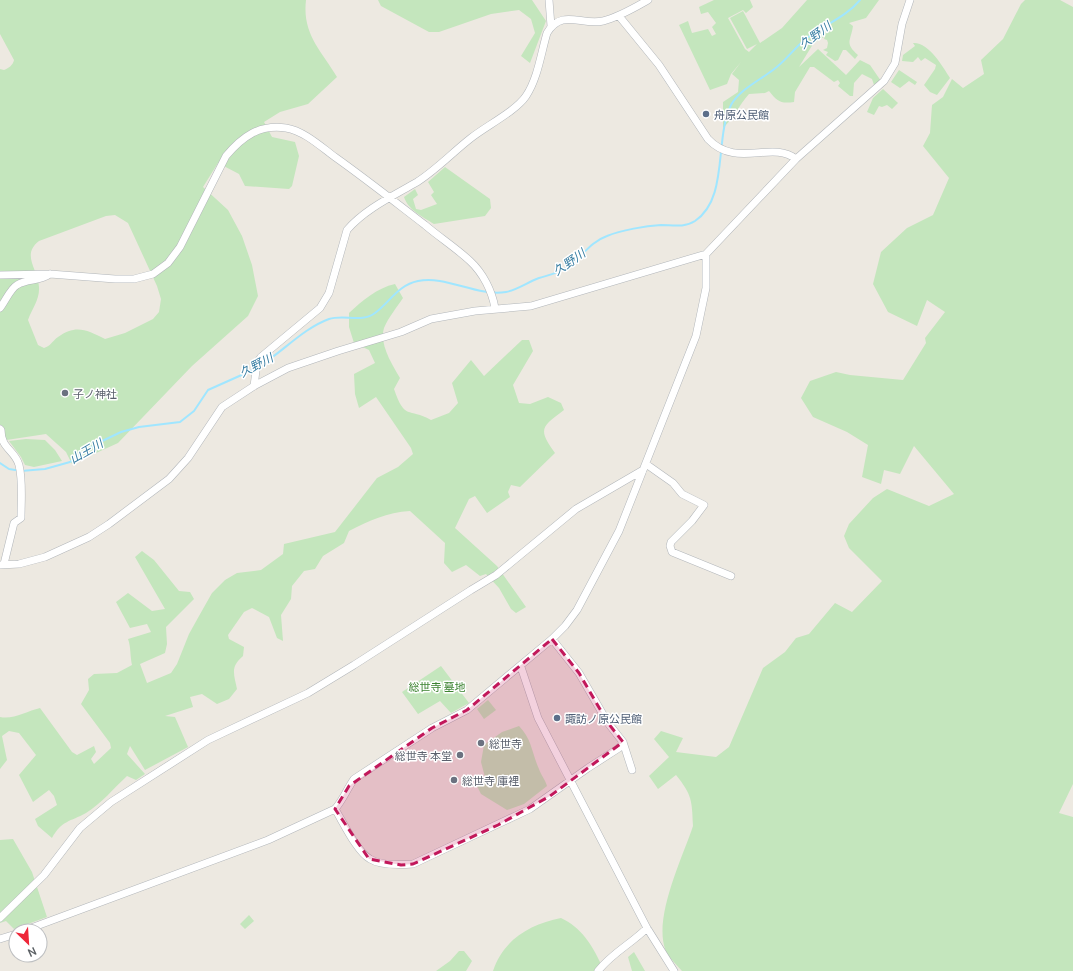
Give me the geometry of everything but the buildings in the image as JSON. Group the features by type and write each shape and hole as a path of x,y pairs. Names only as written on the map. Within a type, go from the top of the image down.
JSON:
{"street":[{"path":"549,0 551,26"},
{"path":"254,386 257,363 261,357 320,308 329,293 347,230 353,223 421,179 472,137 508,112 525,97 534,81 547,33 551,26 558,21 567,18 602,21 619,16 648,0"},
{"path":"0,429 2,430 1,439 19,464 21,518 14,523 2,564 19,564 45,557 66,549 89,537 127,512 169,479 188,458 222,407 254,386 293,367 401,332 431,319 453,314 495,308 531,306 706,254 796,159 884,81 892,69 902,24 910,0"},
{"path":"619,16 659,65 708,139 715,147 730,153 741,154 780,152 790,154 796,159"},
{"path":"0,275 50,274 114,279 148,276 161,269 168,263 180,247 226,156 242,138 266,128 288,128 309,138 390,198 470,261 486,282 494,300 495,308"},
{"path":"45,923 268,840 335,809 341,802 354,779 432,728 467,710 520,667 565,626 577,610 619,531 696,336 706,288 706,254"},
{"path":"0,308 16,285 29,280 42,279 50,274"},
{"path":"645,467 673,484 682,494 704,505 692,521 671,542 670,546 672,552 731,576"},
{"path":"0,918 40,880 80,828 107,805 208,740 308,693 471,590 496,576 576,509 645,467"},
{"path":"552,639 579,673 608,723 624,742 632,770"},
{"path":"520,667 538,718 570,782 647,928 664,958 674,971"},
{"path":"335,809 360,849 369,859 401,865 413,864 530,809 588,768 620,748 624,742"},
{"path":"598,971 614,954 628,945 647,928"}],"highlighted area":[{"path":"552,639 579,673 608,723 623,742 550,796 498,825 413,864 401,865 369,859 335,809 349,786 432,728 467,710"}],"green space":[{"path":"0,0 306,0 307,23 310,32 319,50 337,77 308,104 280,112 264,122 272,137 295,142 299,156 292,186 289,189 245,186 239,174 218,163 203,187 228,210 242,236 252,265 258,296 248,316 192,366 118,443 72,464 66,452 46,434 0,441 0,69 4,70 8,68 12,65 14,60 0,34","holes":["115,215 128,223 157,286 161,299 159,312 153,319 125,333 105,339 87,331 76,330 64,333 44,348 38,345 28,320 37,300 39,291 38,280 31,257 31,252 34,246 39,241 106,216"]},
{"path":"378,0 532,0 546,21 530,63 521,56 535,33 531,19 519,10 491,14 439,32 429,32 381,6"},
{"path":"714,0 750,0 753,7 746,13 743,10 728,18 745,49 749,52 757,44 747,49 730,18 743,11 760,43 782,28 807,0 879,0 866,18 849,23 853,26 850,45 858,55 855,59 846,50 843,50 838,60 835,61 826,55 828,52 823,50 827,48 828,43 827,40 824,39 825,36 813,44 799,67 818,49 846,75 860,60 870,65 881,81 874,85 872,79 862,74 854,83 853,96 850,96 838,86 840,83 838,80 834,82 814,67 810,67 795,92 794,102 785,103 779,101 769,91 765,93 749,94 723,128 723,102 738,92 739,80 732,74 741,62 731,74 727,84 710,90 679,25 688,21 692,33 708,29 712,36 716,34 712,27 716,23 708,12 701,14 699,7"},
{"path":"1025,0 1060,0 1073,7 1073,784 1059,813 1073,817 1073,971 682,971 666,952 663,936 663,920 666,904 676,871 693,826 692,810 688,793 676,775 658,789 649,776 669,757 654,739 661,731 683,738 676,752 716,757 729,747 763,668 785,652 796,638 809,634 835,603 852,612 882,581 849,548 844,536 849,524 873,498 887,489 929,506 954,494 914,446 900,474 884,470 881,484 862,477 868,445 847,432 813,417 801,398 810,381 836,372 850,375 903,380 926,343 925,338 945,312 927,300 917,326 888,312 873,284 881,252 907,228 933,215 949,178 923,146 930,133 932,105 943,97 952,79 963,88 984,74 981,60 1003,39 1021,4"},
{"path":"913,43 925,46 935,56 950,78 937,95 930,92 924,85 935,69 936,65 925,58 921,61 918,57 913,62 902,61 903,55 915,46"},
{"path":"899,70 917,82 915,85 909,81 900,88 891,82"},
{"path":"883,89 898,103 892,109 887,105 882,107 879,106 874,115 867,112 873,98"},
{"path":"445,167 490,199 491,208 485,216 434,224 416,213 409,206 404,197 415,189 418,195 413,199 416,209 421,210 437,204 431,195 434,192 428,182"},
{"path":"395,284 403,298 390,316 384,328 383,341 387,354 400,378 394,389 401,406 408,412 431,420 449,413 458,403 452,383 471,360 484,376 522,340 529,340 533,351 513,385 519,403 530,404 548,397 561,403 564,410 551,420 544,428 544,433 549,445 555,453 520,487 511,485 508,492 510,497 487,513 475,496 469,499 455,528 497,566 526,607 516,613 511,609 499,588 486,574 480,576 466,565 452,572 444,563 445,543 410,511 386,515 356,527 349,531 344,543 323,556 315,569 304,571 292,586 291,599 281,615 283,641 277,638 269,617 252,608 244,612 228,635 229,639 244,647 243,656 236,664 234,671 237,689 229,699 217,704 202,694 190,697 193,707 165,716 175,717 188,747 145,770 130,746 127,754 145,774 136,780 127,776 102,801 86,813 67,822 59,828 52,838 38,826 35,819 57,805 54,796 49,790 33,802 19,775 36,755 19,733 9,731 2,736 7,760 0,769 0,717 5,718 15,716 40,708 72,752 77,755 94,746 96,752 91,759 94,764 111,748 110,743 81,704 89,690 88,679 94,674 117,673 132,665 128,639 151,632 147,624 130,628 116,602 128,593 152,611 165,609 135,557 142,551 154,560 179,591 190,592 194,599 166,627 167,644 165,653 140,664 147,683 171,673 177,664 189,634 212,593 225,580 237,573 261,570 283,554 284,544 335,532 377,478 398,467 413,454 411,448 376,397 359,408 355,394 354,374 375,363 369,350 354,343 349,327 349,313 365,299 382,288"},
{"path":"26,439 45,440 55,450 62,461 34,467 25,465 9,441"},
{"name":"総世寺 墓地","path":"441,666 469,703 451,713 440,701 418,714 402,692"},
{"path":"488,700 496,710 484,719 477,709"},
{"path":"519,726 527,736 547,786 524,804 507,810 481,794 477,786 486,781 481,762 484,745 502,732"},
{"path":"13,839 32,872 47,917 30,923 8,923 6,921 0,923 0,840"},
{"path":"249,915 254,921 245,929 240,924"},
{"path":"561,918 581,932 594,950 601,964 596,971 493,971 503,950 519,935 539,924"},
{"path":"459,951 464,951 472,961 466,971 436,971 450,961"},
{"path":"634,952 645,971 632,971 628,957"}],"waterway":[{"name":"久野川","path":"258,367 319,323 329,319 341,317 359,318 370,316 380,309 400,290 411,283 429,280 451,283 484,292 506,292 565,269 596,242 613,234 648,226 687,225 695,221 706,211 713,198 717,183 726,119 731,105 744,90 778,66 807,38 842,16 860,0"},
{"name":"山王川","path":"0,463 9,469 21,471 45,469 70,462 96,444 121,432 139,427 180,422 194,411 208,390 255,369"}],"place":[{"name":"舟原公民館","path":"706,114"},
{"name":"子ノ神社","path":"65,393"},
{"name":"諏訪ノ原公民館","path":"557,718"},
{"name":"総世寺","path":"481,743"},
{"name":"総世寺 本堂","path":"460,755"},
{"name":"総世寺 庫裡","path":"454,780"}]}
